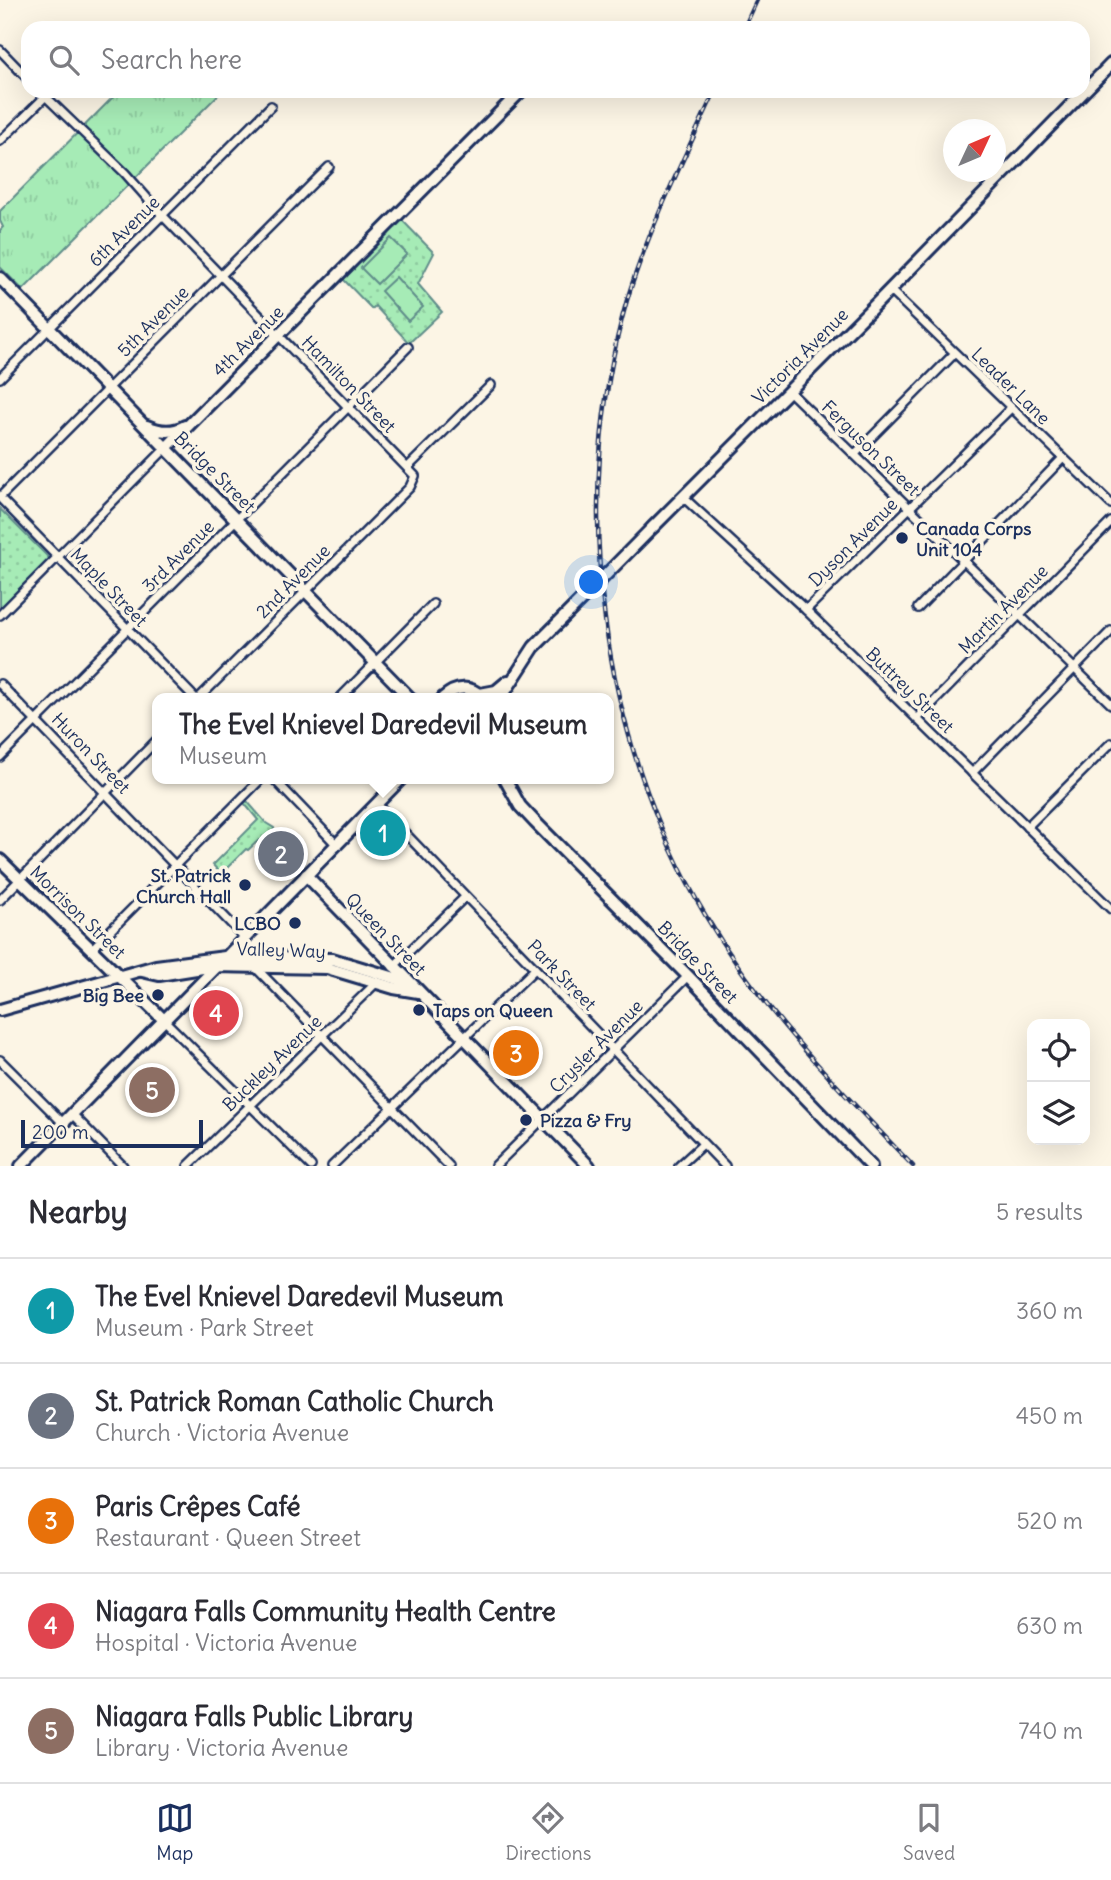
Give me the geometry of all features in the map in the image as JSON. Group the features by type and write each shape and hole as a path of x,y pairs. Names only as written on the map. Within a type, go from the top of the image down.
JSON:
{"main road":[{"name":"Victoria Avenue","path":"1090,85 1111,64"},
{"name":"4th Avenue","path":"166,448 514,98"},
{"name":"Victoria Avenue","path":"504,693 534,647 1077,98"},
{"name":"Bridge Street","path":"0,278 406,693"},
{"path":"142,423 166,431 178,430 191,423"},
{"name":"Victoria Avenue","path":"490,693 516,674"},
{"path":"450,693 466,688 476,693"},
{"path":"21,1166 396,784"},
{"name":"Bridge Street","path":"508,784 520,806 535,822 871,1166"},
{"name":"Morrison Street","path":"0,860 164,1020"},
{"name":"Queen Street","path":"306,876 589,1166"},
{"path":"244,937 250,958"},
{"name":"Valley Way","path":"0,1010 156,966 225,957 332,959 408,982"},
{"name":"Valley Way","path":"141,971 159,975 215,966 257,969 327,968 418,992"}],"street":[{"path":"0,50 21,72"},
{"path":"0,141 41,98"},
{"name":"Hamilton Street","path":"50,98 408,467"},
{"name":"6th Avenue","path":"0,378 271,106"},
{"name":"5th Avenue","path":"0,498 329,166"},
{"name":"Leader Lane","path":"890,290 1111,504"},
{"name":"3rd Avenue","path":"0,757 408,346"},
{"path":"855,454 954,354"},
{"path":"408,467 491,385"},
{"name":"Ferguson Street","path":"789,391 1111,704"},
{"name":"Dyson Avenue","path":"806,610 1011,408"},
{"name":"4th Avenue","path":"0,615 166,448"},
{"path":"918,608 1063,458"},
{"name":"2nd Avenue","path":"202,693 410,487 415,476 408,467"},
{"name":"Buttrey Street","path":"684,497 806,610 1109,904"},
{"name":"Maple Street","path":"0,498 192,693"},
{"name":"Martin Avenue","path":"917,719 1111,522"},
{"path":"345,693 433,604"},
{"path":"972,773 1111,631"},
{"name":"Huron Street","path":"0,684 244,937"},
{"path":"1027,827 1111,743"},
{"path":"0,900 152,745"},
{"path":"91,950 256,784"},
{"path":"279,784 337,845"},
{"name":"Park Street","path":"377,804 725,1166"},
{"path":"393,967 465,897"},
{"path":"257,969 449,1166"},
{"path":"332,1166 535,969"},
{"name":"Crysler Avenue","path":"495,1166 688,976"},
{"name":"Buckley Avenue","path":"188,1166 376,983"},
{"name":"Morrison Street","path":"164,1020 311,1166"},
{"path":"0,1060 123,1166"},
{"path":"679,1166 703,1144"}],"green space":[{"path":"112,98 215,98 23,290 0,267 0,230 3,227 0,211"},
{"path":"401,219 434,253 418,284 442,312 409,343 375,306 372,309 343,279"},
{"path":"391,238 407,254 377,284 361,268"},
{"path":"396,277 423,307 408,321 381,291"},
{"path":"0,509 50,559 0,609"},
{"path":"247,801 266,823 274,828 272,835 266,836 262,843 259,840 246,849 221,874 213,865 258,820 244,803"}],"railway":[{"path":"747,21 757,0"},
{"path":"712,98 667,194 646,247 627,300 609,377 600,457 598,537 605,617 619,696 641,774 670,848 707,918 777,1017 913,1166"}],"place":[{"name":"Canada Corps Unit 104","path":"902,538"},
{"name":"The Evel Knievel Daredevil Museum","path":"383,833"},
{"name":"St. Patrick Roman Catholic Church","path":"281,854"},
{"name":"St. Patrick Church Hall","path":"245,885"},
{"name":"LCBO","path":"295,923"},
{"name":"Big Bee","path":"158,995"},
{"name":"Taps on Queen","path":"419,1010"},
{"name":"Niagara Falls Community Health Centre","path":"216,1013"},
{"name":"Paris Crêpes Café","path":"516,1053"},
{"name":"Niagara Falls Public Library","path":"152,1090"},
{"name":"Pizza & Fry","path":"526,1120"}]}
